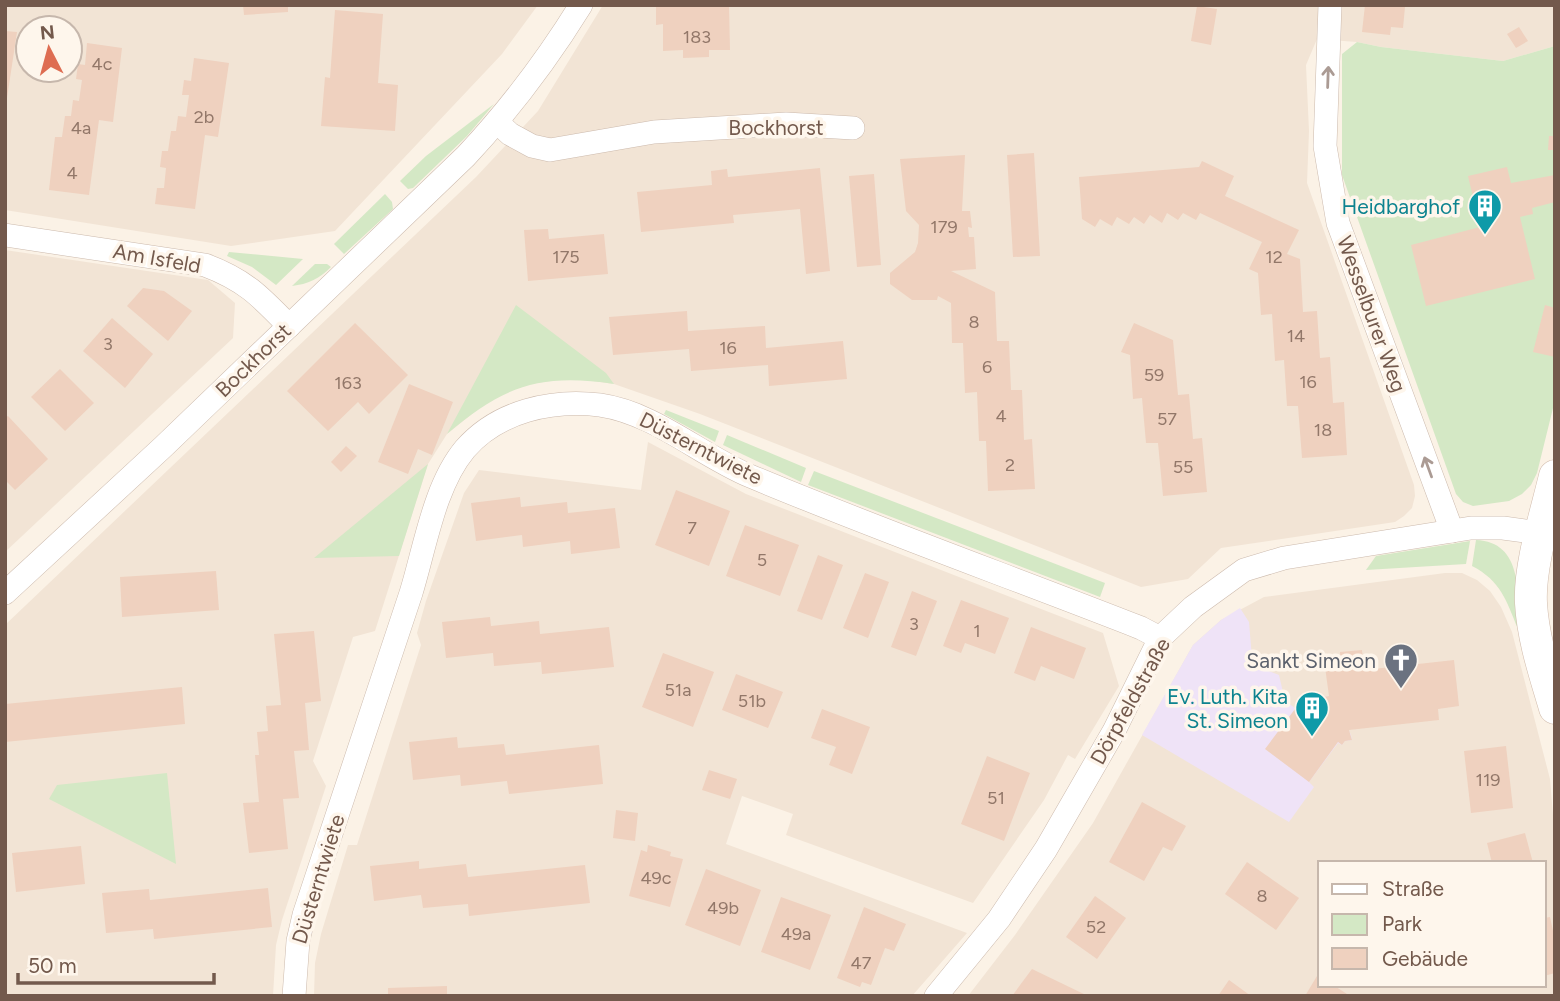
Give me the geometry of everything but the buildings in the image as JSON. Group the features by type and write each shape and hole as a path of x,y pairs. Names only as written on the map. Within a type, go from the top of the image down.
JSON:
{"street":[{"name":"Bockhorst","path":"5,593 413,209 498,123 535,75 581,5"},
{"name":"Wesselburer Weg","path":"1330,5 1325,146 1338,223 1452,531"},
{"name":"Bockhorst","path":"498,123 510,134 532,146 550,150 654,132 786,124 853,128"},
{"name":"Am Isfeld","path":"5,235 205,265 231,275 254,290 289,326"},
{"name":"Düsterntwiete","path":"294,996 298,941 304,915 441,494 465,449 482,433 523,411 576,403 630,411 747,474 1160,638"},
{"path":"1555,477 1548,534 1534,572 1531,600 1534,632 1555,708"},
{"name":"Dörpfeldstraße","path":"936,996 999,919 1046,849 1114,731 1160,638 1193,607 1244,570 1284,558 1471,528 1503,528 1548,534"}],"shaded area":[{"path":"5,5 538,5 502,54 335,231 231,246 5,210"},
{"path":"603,5 1555,5 1555,46 1503,61 1317,39 1306,65 1309,131 1307,183 1414,485 1412,508 1395,522 1221,548 1188,579 1141,587 700,414 614,384 557,380 530,384 509,391 488,401 447,434 428,464 375,631 353,637 313,761 326,786 282,920 276,945 273,996 5,996 5,625 476,177 538,111"},
{"path":"5,250 208,280 235,303 233,338 5,552"},
{"path":"648,442 746,494 1103,633 1119,686 1075,759 1068,755 1044,800 973,903 786,835 793,814 742,796 726,844 967,933 912,996 314,996 315,963 321,934 348,845 357,845 421,645 417,633 426,601 464,493 479,470 641,490"},
{"path":"1445,573 1462,573 1477,580 1490,591 1501,607 1512,632 1550,779 1555,839 1555,996 968,996 1015,935 1093,823 1193,645 1221,620 1264,597"},
{"path":"1240,608 1249,622 1252,658 1264,669 1279,675 1285,701 1298,710 1304,693 1316,692 1317,698 1329,696 1329,691 1351,735 1352,740 1345,741 1342,745 1338,743 1309,782 1314,787 1289,822 1142,735 1193,645 1221,620"}],"green space":[{"path":"1357,42 1503,61 1555,46 1555,400 1537,473 1522,494 1509,501 1473,506 1463,502 1456,494 1342,175 1342,54"},
{"path":"494,104 467,136 413,188 408,189 400,181 426,156"},
{"path":"385,194 392,202 393,209 344,254 334,244"},
{"path":"229,252 303,259 276,285 252,267 227,256"},
{"path":"315,264 327,264 331,267 313,280 292,286"},
{"path":"516,305 606,373 614,384 565,380 524,387 486,404 447,434"},
{"path":"666,410 719,431 715,442 664,414"},
{"path":"727,435 806,468 801,482 723,445"},
{"path":"428,464 399,556 314,558"},
{"path":"814,471 1105,583 1100,597 808,485"},
{"path":"1476,540 1491,543 1510,559 1515,572 1521,628 1518,629 1506,600 1496,585 1472,566"},
{"path":"1470,541 1466,564 1366,570 1376,556"},
{"path":"167,773 176,864 49,799 57,785"}],"place":[{"name":"Heidbarghof","path":"1485,236"},
{"name":"Sankt Simeon","path":"1401,690"},
{"name":"Ev. Luth. Kita St. Simeon","path":"1312,738"}]}
